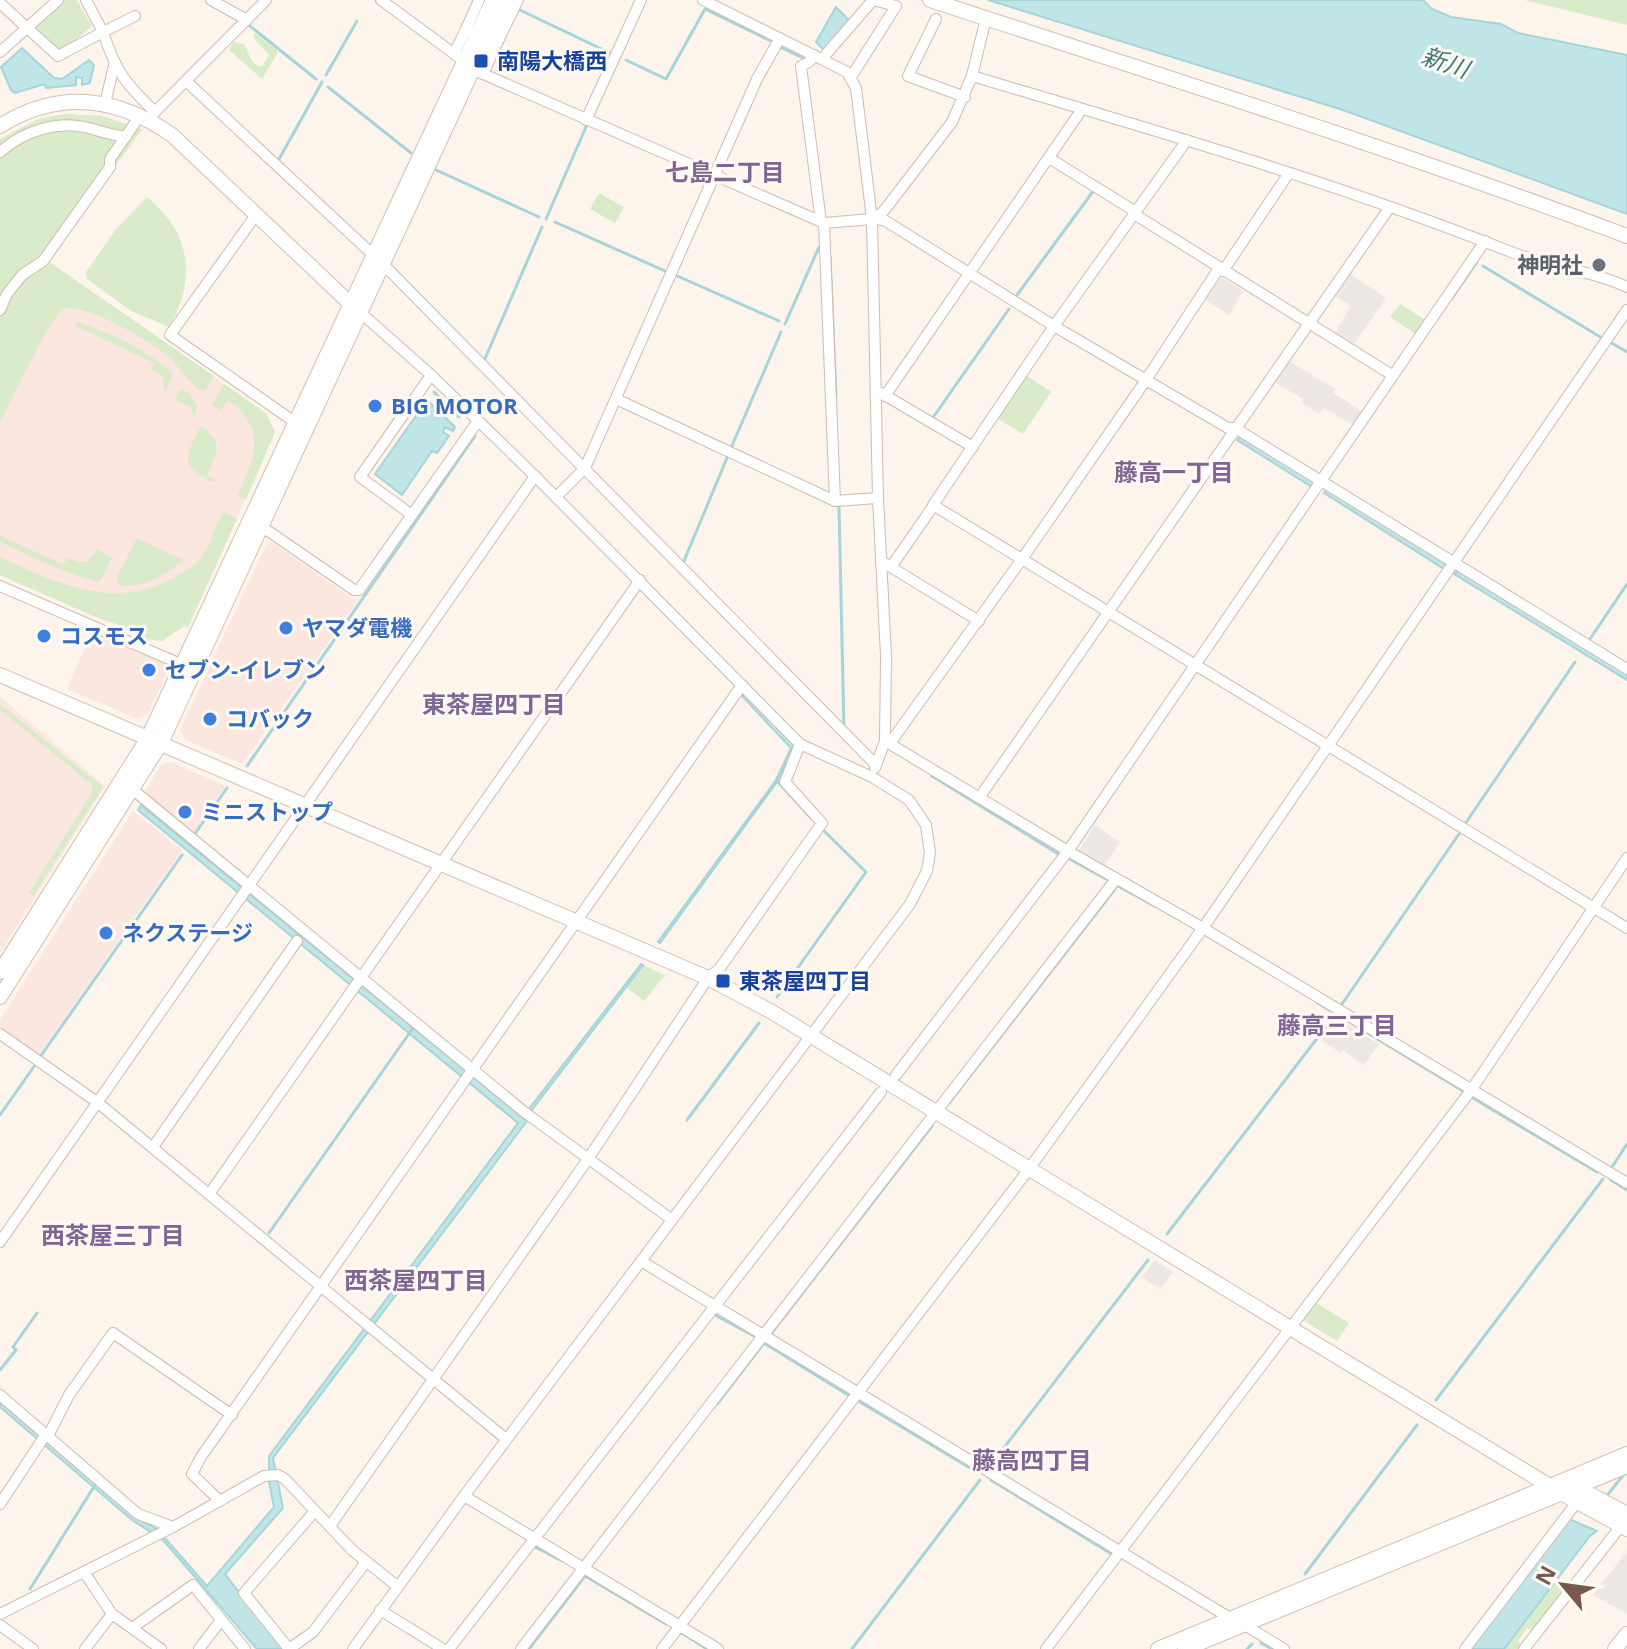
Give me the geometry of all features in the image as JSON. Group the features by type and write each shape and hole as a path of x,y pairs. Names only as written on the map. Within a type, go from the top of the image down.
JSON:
{"street":[{"path":"0,52 58,0"},
{"path":"86,0 103,32 114,65 146,118"},
{"path":"211,0 247,20"},
{"path":"0,310 7,294 22,275 43,261 110,167 110,159 126,137 187,82 266,0"},
{"path":"381,0 468,65 589,121 823,222 884,220 1054,326 1228,428 1235,428 1627,669"},
{"path":"0,997 132,789 261,526 468,65 479,0"},
{"path":"468,65 475,37 493,0"},
{"path":"475,37 505,0"},
{"path":"468,65 499,39 518,0"},
{"path":"589,121 614,56 619,52 641,0"},
{"path":"703,0 847,72 856,88 872,219 880,394 878,498 886,564 885,741 872,777"},
{"path":"835,501 823,222 801,66 818,57 873,0 896,6 851,77"},
{"path":"930,0 1153,70 1438,167 1627,236"},
{"path":"0,3 58,56 135,16"},
{"path":"872,219 883,212 943,134 965,97 986,18"},
{"path":"936,19 908,76 965,97"},
{"path":"475,37 499,39"},
{"path":"556,497 585,468 757,79 780,38"},
{"path":"105,104 114,65"},
{"path":"972,76 1187,140 1390,207 1512,253 1605,277 1627,287"},
{"path":"187,82 378,260 876,765"},
{"path":"0,126 17,115 54,104 105,104 146,118 172,135 356,309 431,375 640,580 800,744 872,777 909,800 919,812 929,838 927,871 910,904 506,1439 353,1649"},
{"path":"880,394 971,274 1082,109"},
{"path":"0,152 13,141 48,127 66,125 126,137"},
{"path":"886,564 934,505 1054,326 1187,140"},
{"path":"1049,158 1392,375"},
{"path":"885,741 893,739 979,621 1289,173"},
{"path":"979,798 1390,207"},
{"path":"256,215 170,335 296,423"},
{"path":"896,1075 1068,851 1485,241"},
{"path":"0,972 155,740 183,665 296,423 356,309"},
{"path":"662,1649 1029,1169 1203,928 1627,310"},
{"path":"412,515 360,477 431,375"},
{"path":"880,394 973,447"},
{"path":"616,399 835,501 878,498"},
{"path":"261,526 354,590 359,590 478,421"},
{"path":"0,1242 535,476"},
{"path":"934,505 1627,928"},
{"path":"886,564 979,621"},
{"path":"210,1193 640,580"},
{"path":"0,586 183,665"},
{"path":"0,675 708,978 811,1036 1290,1327 1620,1520 1524,1649"},
{"path":"220,1501 192,1474 742,685"},
{"path":"885,741 1627,1183"},
{"path":"330,1526 588,1159 708,978 720,968 822,823 785,782 800,744"},
{"path":"132,789 245,890 469,1075 671,1219"},
{"path":"1046,1649 1472,1089 1627,858"},
{"path":"521,1649 1116,879"},
{"path":"153,1147 297,941"},
{"path":"0,1034 97,1102 506,1439"},
{"path":"380,1610 446,1649 881,1092"},
{"path":"641,1261 1284,1649"},
{"path":"0,1504 69,1395 113,1333 232,1415"},
{"path":"0,1395 44,1437 138,1514 164,1531"},
{"path":"1465,1649 1568,1490 1626,1456"},
{"path":"1158,1649 1237,1621 1610,1473 1626,1456"},
{"path":"0,1614 164,1531 264,1476 278,1475 366,1562 397,1586"},
{"path":"464,1496 718,1649"},
{"path":"315,1511 244,1593 289,1649 313,1632 366,1562"},
{"path":"84,1572 112,1614 153,1647"},
{"path":"132,1628 193,1585 245,1649"},
{"path":"85,1649 112,1614"},
{"path":"199,1649 221,1620"},
{"path":"1185,1649 1237,1621"},
{"path":"2,1631 33,1649"},
{"path":"1615,1649 1627,1634"}],"shaded area":[{"path":"48,261 266,413 275,432 188,627 184,626 162,641 145,639 127,628 0,575 0,329"},
{"path":"1349,273 1386,298 1354,344 1335,333 1351,306 1334,295"},
{"path":"1221,277 1243,291 1229,315 1205,300"},
{"path":"1287,360 1335,389 1333,393 1364,412 1354,426 1324,408 1319,414 1302,403 1303,399 1273,381"},
{"path":"272,542 357,602 242,764 185,740 180,730 266,545"},
{"path":"92,631 168,664 169,668 147,715 137,719 67,689"},
{"path":"0,697 105,786 0,953"},
{"path":"171,762 226,786 192,835 146,797 145,792 161,765"},
{"path":"133,811 182,850 38,1056 0,1030 0,1020"},
{"path":"1095,825 1120,842 1104,866 1078,851"},
{"path":"1338,1019 1379,1044 1364,1065 1322,1040"},
{"path":"1155,1260 1173,1272 1160,1290 1142,1277"},
{"path":"1627,1551 1627,1614 1593,1595"}],"green space":[{"path":"63,0 77,0 92,26 59,50 33,27"},
{"path":"1524,0 1627,0 1627,25 1615,22"},
{"path":"255,33 277,50 262,79 229,50 233,42 244,44 252,61 258,66 263,65 269,55 253,37"},
{"path":"64,114 102,116 142,129 48,261 214,376 205,391 201,391 155,346 113,322 71,308 62,310 56,316 0,423 0,139 38,119"},
{"path":"599,193 624,207 615,223 590,209"},
{"path":"147,197 173,226 185,257 184,291 169,327 131,311 87,279 86,272 117,228"},
{"path":"1400,304 1427,321 1417,335 1390,317"},
{"path":"77,322 128,343 163,365 173,374 164,394 163,377 151,370 154,363 74,325"},
{"path":"1026,375 1051,392 1023,434 996,418"},
{"path":"224,384 266,413 275,432 246,500 238,495 253,456 253,433 241,411 228,400 221,410 212,405"},
{"path":"181,390 189,392 197,406 194,416 191,408 176,400"},
{"path":"201,426 213,438 217,448 207,475 215,480 211,482 189,464 189,452"},
{"path":"225,512 237,519 188,627 184,626 162,641 145,639 127,628 0,575 0,557 51,579 100,592 125,593 149,588 174,578 198,561"},
{"path":"0,536 63,564 69,558 86,562 98,549 112,558 97,582 0,542"},
{"path":"137,538 183,560 153,580 137,585 119,585 117,577"},
{"path":"0,704 103,787 33,896 29,893 92,793 92,785 0,710"},
{"path":"643,965 665,975 644,1001 626,987"},
{"path":"1315,1302 1349,1323 1337,1341 1301,1319"},
{"path":"1554,1583 1563,1594 1533,1631 1527,1628 1518,1641 1522,1645 1520,1649 1504,1649"}],"water":[{"name":"新川","path":"988,0 1423,0 1432,9 1451,17 1501,24 1518,33 1627,55 1627,214 1343,110"},
{"path":"836,7 850,21 824,50 816,42"},
{"path":"22,48 54,78 62,79 89,60 94,65 90,83 82,85 82,78 76,77 76,85 46,88 45,84 15,93 1,67"},
{"path":"427,400 455,427 453,431 445,427 443,432 449,436 437,453 432,451 402,495 375,474"},
{"path":"1240,437 1315,482 1312,487 1237,440"},
{"path":"1327,489 1446,563 1444,569 1324,493"},
{"path":"1458,571 1627,674 1627,680 1454,574"},
{"path":"740,694 793,743 794,748 777,782 660,943 776,780 791,748"},
{"path":"141,805 527,1121 273,1458 283,1508 225,1574 283,1649 257,1649 163,1540 132,1520 0,1407 0,1402 135,1517 157,1529 207,1586 274,1507 269,1482 269,1456 518,1123 138,810"},
{"path":"643,965 531,1111 529,1109"},
{"path":"1569,1519 1597,1531 1590,1536 1504,1649 1470,1649"}],"waterway":[{"path":"626,60 666,79 705,9 771,41"},
{"path":"520,10 610,53"},
{"path":"326,75 357,21"},
{"path":"250,26 316,79"},
{"path":"780,47 803,58 803,61"},
{"path":"278,161 322,82"},
{"path":"328,87 411,153"},
{"path":"546,219 586,127"},
{"path":"436,170 539,217"},
{"path":"1017,295 1094,190"},
{"path":"555,222 665,271"},
{"path":"484,361 542,227"},
{"path":"785,324 819,247"},
{"path":"830,256 836,396"},
{"path":"1452,298 1477,262"},
{"path":"1483,266 1602,338"},
{"path":"675,275 779,321"},
{"path":"932,419 1009,309"},
{"path":"731,448 781,332"},
{"path":"1610,342 1627,352"},
{"path":"434,392 459,417"},
{"path":"247,766 475,436"},
{"path":"684,561 727,458"},
{"path":"839,507 844,729"},
{"path":"1590,639 1627,584"},
{"path":"1465,824 1575,662"},
{"path":"932,776 1060,855"},
{"path":"777,781 812,819"},
{"path":"194,835 227,788"},
{"path":"777,997 866,872 821,828"},
{"path":"1342,1004 1459,834"},
{"path":"40,1057 182,855"},
{"path":"1068,858 1106,879"},
{"path":"1118,886 1153,905"},
{"path":"949,1103 1115,889"},
{"path":"1318,1003 1331,1011"},
{"path":"1343,1018 1463,1091"},
{"path":"1167,1234 1332,1019"},
{"path":"687,1120 759,1023"},
{"path":"269,1233 413,1028"},
{"path":"0,1115 35,1065"},
{"path":"1473,1098 1597,1172"},
{"path":"770,1335 932,1126"},
{"path":"1612,1167 1627,1144"},
{"path":"1436,1400 1603,1179"},
{"path":"1611,1180 1627,1190"},
{"path":"990,1466 1148,1260"},
{"path":"0,1370 16,1350 13,1347 37,1313"},
{"path":"711,1316 713,1314 754,1336"},
{"path":"717,1404 764,1343 848,1395"},
{"path":"860,1402 975,1471"},
{"path":"1305,1574 1417,1425"},
{"path":"1605,1498 1625,1473"},
{"path":"852,1649 980,1480"},
{"path":"991,1480 1110,1553"},
{"path":"30,1589 95,1485"},
{"path":"533,1546 562,1561"},
{"path":"529,1649 585,1576 666,1624"},
{"path":"682,1633 707,1649"},
{"path":"1261,1643 1272,1649"},
{"path":"1247,1649 1252,1644"}],"place":[{"name":"南陽大橋西","path":"481,61"},
{"name":"神明社","path":"1599,265"},
{"name":"BIG MOTOR","path":"375,406"},
{"name":"ヤマダ電機","path":"286,628"},
{"name":"コスモス","path":"44,636"},
{"name":"セブン-イレブン","path":"149,670"},
{"name":"コバック","path":"210,719"},
{"name":"ミニストップ","path":"185,812"},
{"name":"ネクステージ","path":"106,933"},
{"name":"東茶屋四丁目","path":"723,981"}],"district":[{"name":"七島二丁目","path":"725,173"},
{"name":"藤高一丁目","path":"1174,473"},
{"name":"東茶屋四丁目","path":"494,705"},
{"name":"藤高三丁目","path":"1337,1026"},
{"name":"西茶屋三丁目","path":"113,1236"},
{"name":"西茶屋四丁目","path":"416,1281"},
{"name":"藤高四丁目","path":"1032,1461"}]}
